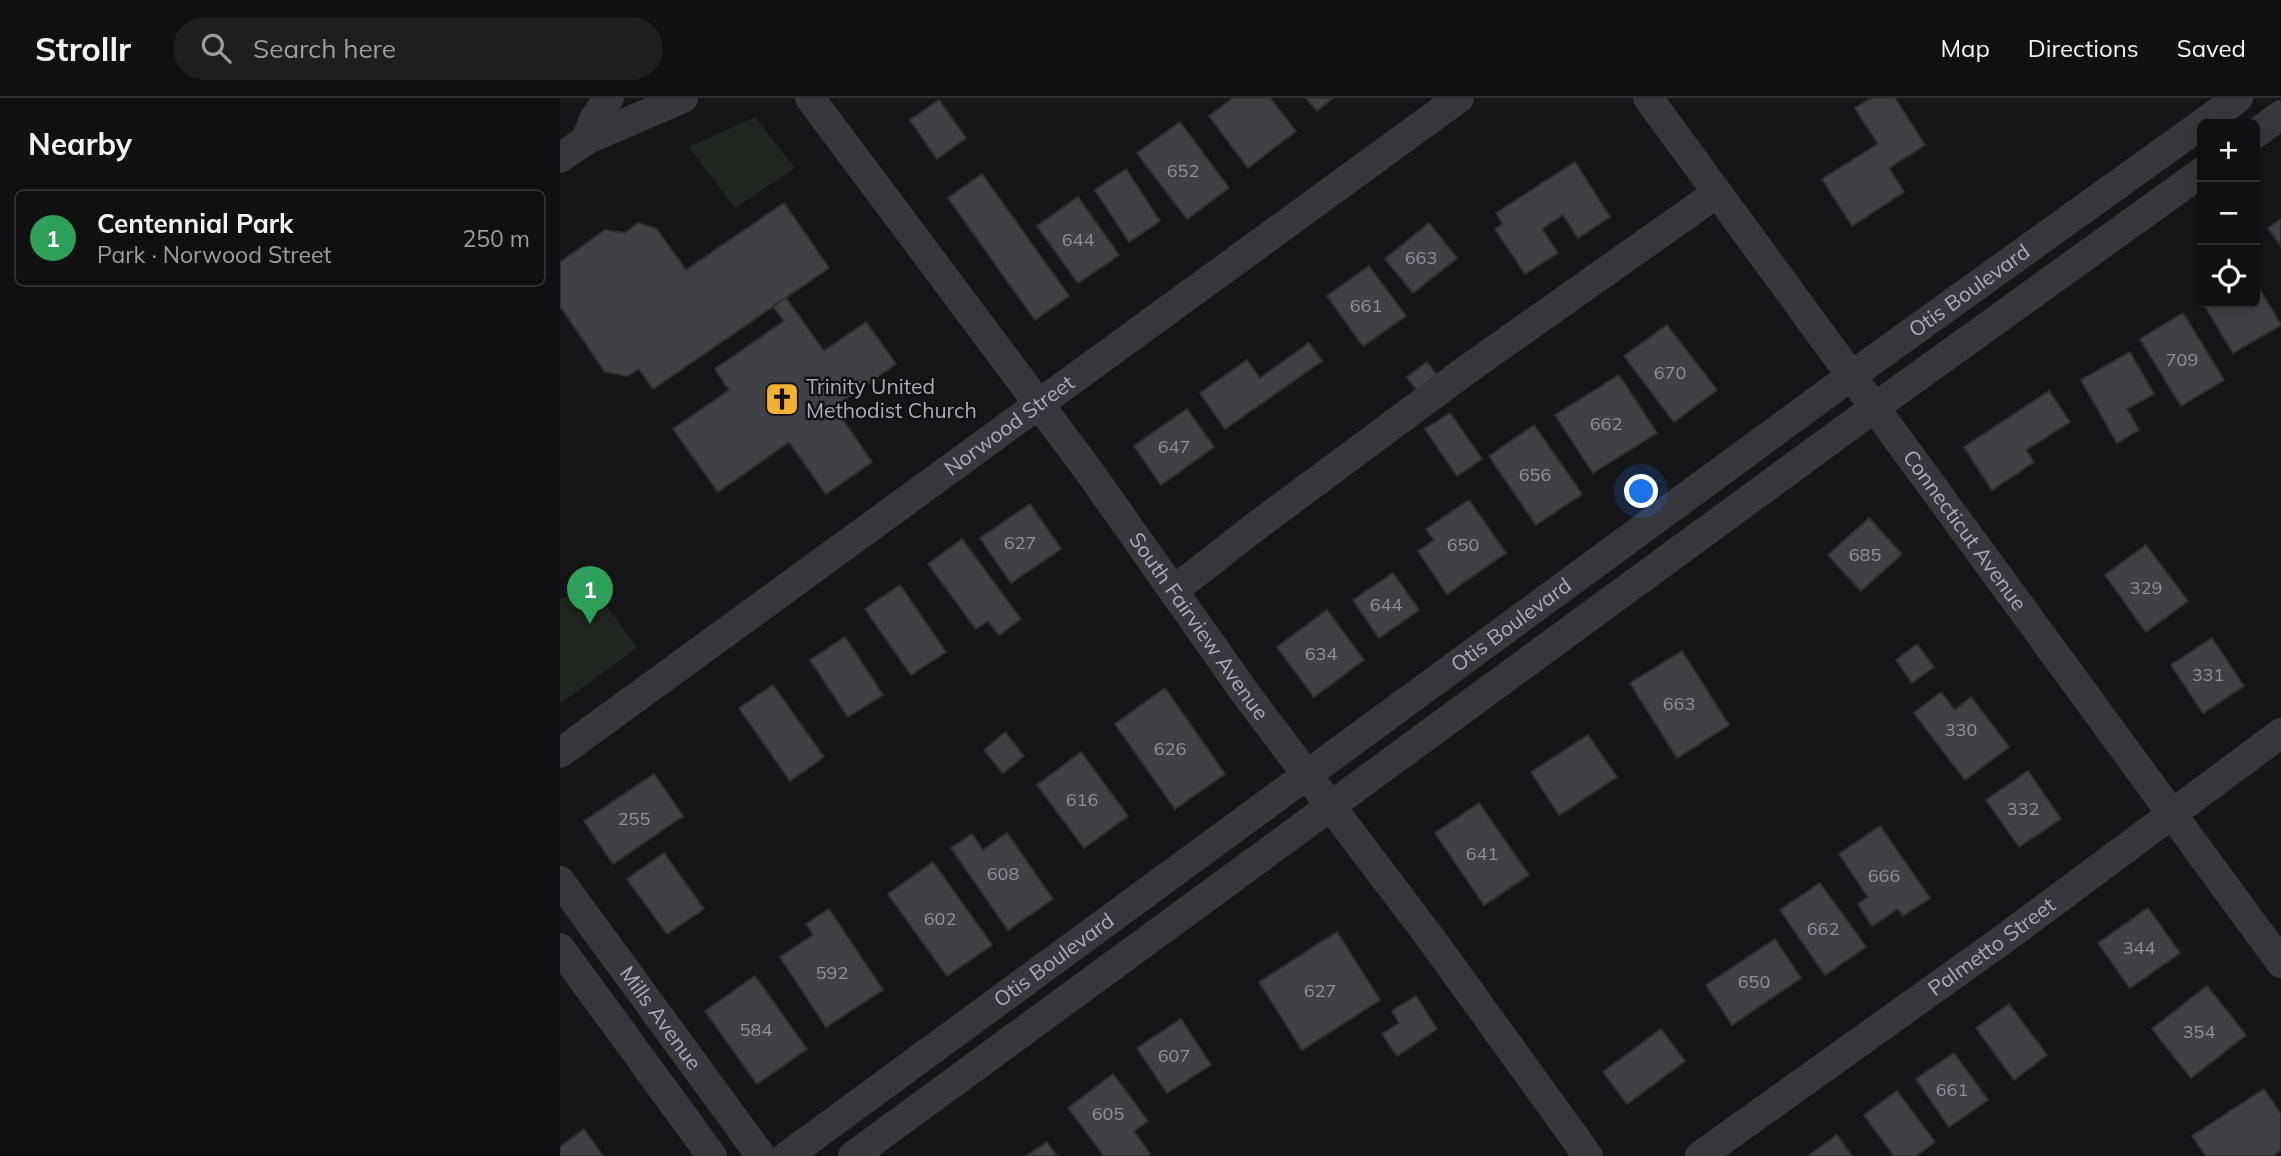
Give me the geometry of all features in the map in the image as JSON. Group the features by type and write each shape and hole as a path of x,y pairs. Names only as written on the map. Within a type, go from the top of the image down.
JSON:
{"street":[{"path":"586,140 594,119 609,98"},
{"path":"560,158 586,140 683,98"},
{"name":"South Fairview Avenue","path":"810,98 1091,474 1248,697 1432,940 1588,1156"},
{"name":"Norwood Street","path":"560,753 1459,98"},
{"name":"Connecticut Avenue","path":"1648,98 2281,963"},
{"name":"Otis Boulevard","path":"787,1156 1851,376 2238,98"},
{"path":"2260,130 2281,115"},
{"name":"Otis Boulevard","path":"853,1156 1874,408 2197,176"},
{"path":"1173,591 1465,371 1717,193"},
{"name":"Palmetto Street","path":"1700,1156 2005,938 2281,733"},
{"name":"Mills Avenue","path":"560,881 761,1156"},
{"name":"Mills Avenue","path":"560,948 712,1156"}],"shaded area":[{"path":"755,117 795,168 735,208 689,147"},
{"path":"588,580 637,648 560,704 560,600"}],"building":[{"path":"1233,98 1270,98 1296,131 1248,168 1209,116"},
{"path":"1306,98 1333,98 1317,111"},
{"path":"1871,98 1895,98 1925,145 1889,168 1904,192 1852,226 1822,179 1878,144 1855,108"},
{"path":"939,100 966,138 937,159 910,120"},
{"path":"1180,122 1229,188 1187,219 1137,153"},
{"path":"1575,162 1610,217 1578,238 1563,215 1542,229 1558,253 1525,274 1495,229 1503,224 1496,213"},
{"path":"1126,169 1160,221 1129,242 1095,190"},
{"path":"982,174 1069,296 1035,320 948,198"},
{"path":"1078,197 1119,255 1078,283 1037,226"},
{"path":"784,203 829,268 653,389 639,369 628,376 605,372 560,306 560,262 605,230 625,233 638,223 656,228 686,270"},
{"path":"2281,219 2281,246 2268,228"},
{"path":"1429,223 1457,258 1413,293 1385,259"},
{"path":"1369,266 1406,316 1363,346 1327,296"},
{"path":"2260,289 2281,325 2233,353 2206,308 2260,308"},
{"name":"Trinity United Methodist Church","path":"786,298 824,351 866,322 896,364 834,407 872,462 826,494 789,442 718,492 673,429 729,390 715,369 784,321 773,306"},
{"path":"2183,313 2224,380 2181,406 2140,339"},
{"path":"1667,325 1717,390 1674,422 1624,356"},
{"path":"1309,343 1322,361 1225,429 1200,393 1247,360 1260,378"},
{"path":"2130,352 2154,394 2127,409 2139,430 2117,443 2081,380"},
{"path":"1427,362 1439,378 1419,393 1407,377"},
{"path":"1619,375 1657,433 1593,473 1555,415"},
{"path":"2049,391 2070,422 2026,450 2034,462 1992,490 1964,447"},
{"path":"1187,409 1214,447 1161,485 1134,446"},
{"path":"1450,413 1482,459 1457,476 1425,429"},
{"path":"1534,425 1582,494 1536,525 1489,456"},
{"path":"1469,500 1506,553 1447,594 1418,551 1434,540 1426,529"},
{"path":"1030,504 1061,549 1011,583 980,538"},
{"path":"1869,518 1902,554 1861,591 1828,555"},
{"path":"962,539 1021,619 999,635 988,621 976,629 928,564"},
{"path":"2146,545 2188,601 2146,632 2105,575"},
{"path":"1393,573 1419,610 1379,638 1353,600"},
{"path":"900,585 946,652 911,675 865,609"},
{"path":"1327,610 1364,660 1314,697 1277,647"},
{"path":"845,637 883,695 848,717 810,660"},
{"path":"2212,638 2244,686 2203,713 2171,665"},
{"path":"1917,644 1934,667 1912,683 1896,660"},
{"path":"1682,651 1729,725 1677,758 1630,683"},
{"path":"773,685 824,757 790,781 739,708"},
{"path":"1165,688 1225,774 1175,809 1115,724"},
{"path":"1941,692 1955,710 1971,697 2009,747 1965,780 1914,713"},
{"path":"1005,732 1024,756 1003,773 984,750"},
{"path":"1588,735 1617,777 1559,815 1531,772"},
{"path":"1081,752 1128,816 1084,848 1037,785"},
{"path":"2028,771 2061,819 2019,847 1986,800"},
{"path":"654,774 683,816 613,864 584,821"},
{"path":"1479,803 1529,875 1484,905 1435,833"},
{"path":"1880,826 1930,898 1903,916 1898,909 1872,926 1858,904 1868,897 1839,854"},
{"path":"1007,833 1053,899 1008,930 951,848 972,834 983,850"},
{"path":"664,853 704,909 667,934 627,879"},
{"path":"933,862 992,945 947,976 888,894"},
{"path":"1820,883 1866,947 1825,975 1780,910"},
{"path":"2148,908 2180,953 2130,988 2098,943"},
{"path":"829,909 883,990 826,1027 780,957 813,935 806,924"},
{"path":"1337,932 1380,1000 1302,1050 1259,982"},
{"path":"1775,939 1801,978 1732,1025 1706,985"},
{"path":"755,976 807,1049 757,1084 705,1011"},
{"path":"2207,986 2246,1035 2191,1078 2152,1029"},
{"path":"1416,996 1437,1029 1397,1056 1382,1034 1399,1023 1392,1011"},
{"path":"2009,1004 2047,1055 2014,1080 1976,1028"},
{"path":"1181,1019 1211,1065 1167,1093 1137,1048"},
{"path":"1661,1029 1685,1061 1627,1104 1603,1072"},
{"path":"1954,1053 1988,1100 1949,1127 1916,1079"},
{"path":"1113,1074 1148,1121 1134,1131 1150,1154 1147,1156 1104,1156 1068,1108"},
{"path":"2264,1089 2281,1114 2281,1150 2272,1156 2206,1156 2192,1136"},
{"path":"1897,1091 1935,1142 1916,1156 1894,1156 1864,1115"},
{"path":"584,1129 603,1156 560,1156 560,1147"},
{"path":"1837,1135 1852,1156 1808,1156"},
{"path":"1047,1142 1057,1156 1026,1156"}],"place":[{"name":"Trinity United Methodist Church","path":"782,399"},
{"name":"Centennial Park","path":"590,624"}]}
